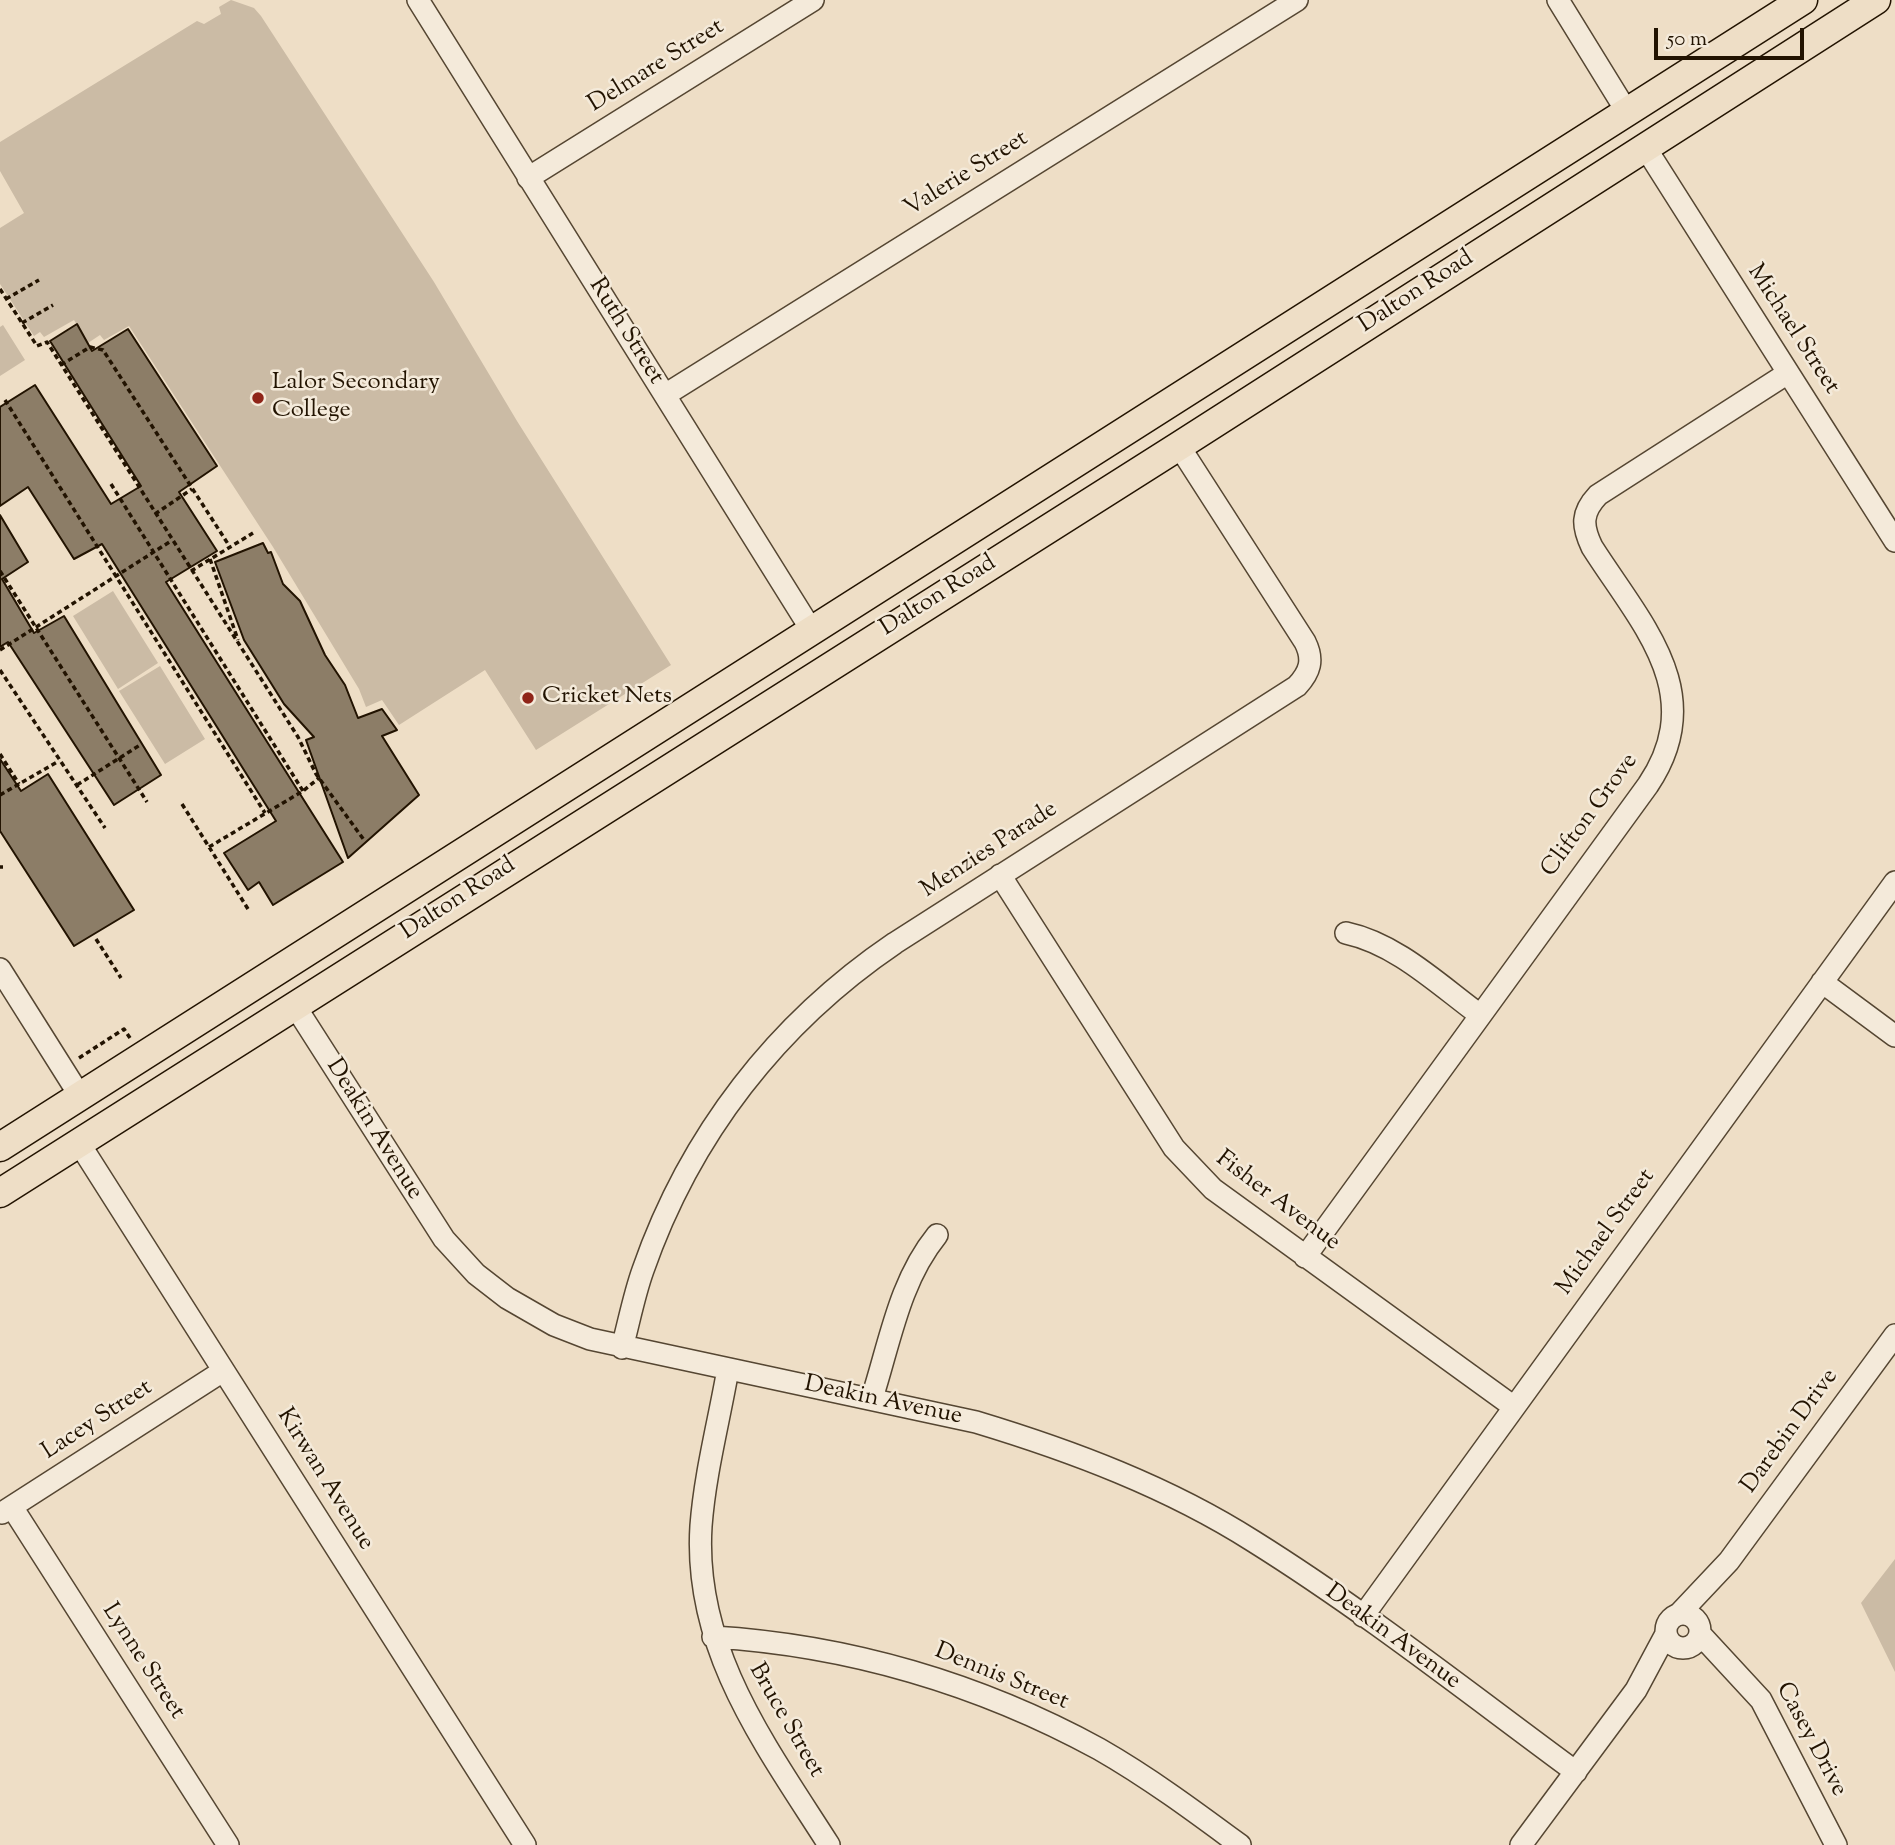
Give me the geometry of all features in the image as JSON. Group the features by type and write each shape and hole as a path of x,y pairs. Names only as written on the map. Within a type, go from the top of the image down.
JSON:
{"main road":[{"name":"Dalton Road","path":"0,1147 1803,0"},
{"name":"Dalton Road","path":"0,1193 1179,446 1876,0"},
{"name":"Ruth Street","path":"812,631 832,664"},
{"name":"Deakin Avenue","path":"274,973 295,1006"}],"street":[{"name":"Ruth Street","path":"418,0 812,631"},
{"name":"Delmare Street","path":"528,178 813,0"},
{"name":"Valerie Street","path":"664,395 1297,0"},
{"path":"1558,0 1627,112"},
{"name":"Michael Street","path":"1644,147 1895,541"},
{"name":"Clifton Grove","path":"1305,1257 1661,766 1673,723 1670,676 1584,529 1584,516 1589,504 1598,495 1788,373"},
{"name":"Menzies Parade","path":"622,1348 642,1273 681,1180 711,1128 743,1083 813,1007 856,970 1297,686 1307,675 1310,652 1305,642 1179,446"},
{"name":"Fisher Avenue","path":"1000,875 1174,1148 1213,1189 1514,1407"},
{"name":"Michael Street","path":"1363,1616 1895,882"},
{"path":"1346,933 1365,937 1387,947 1480,1015"},
{"path":"0,969 80,1096"},
{"path":"1822,982 1895,1036"},
{"name":"Deakin Avenue","path":"295,1006 424,1210 476,1274 508,1298 554,1325 622,1348 872,1398 976,1422 1036,1440 1158,1490 1252,1540 1363,1616 1576,1772"},
{"name":"Kirwan Avenue","path":"79,1143 525,1845"},
{"path":"872,1398 906,1284 919,1257 937,1235"},
{"name":"Darebin Drive","path":"1521,1845 1636,1690 1666,1634 1670,1619 1679,1614 1729,1561 1895,1335"},
{"name":"Bruce Street","path":"728,1369 705,1489 701,1528 705,1597 713,1637 741,1705 829,1845"},
{"name":"Lacey Street","path":"6,1511 223,1371"},
{"name":"Lynne Street","path":"6,1511 228,1845"},
{"name":"Darebin Drive","path":"1636,1690 1693,1638 1729,1561"},
{"path":"1666,1634 1671,1643 1693,1638 1690,1615 1679,1614"},
{"name":"Dennis Street","path":"713,1637 760,1640 821,1650 943,1680 994,1699 1101,1751 1240,1845"},
{"name":"Casey Drive","path":"1693,1638 1730,1666 1761,1700 1836,1845"}],"path":[{"path":"6,299 38,279"},
{"path":"0,289 37,346 47,342 298,737 318,778 364,840"},
{"path":"22,323 53,305"},
{"path":"61,365 90,347 103,351 230,548"},
{"path":"5,400 265,813"},
{"path":"111,484 303,791"},
{"path":"155,514 192,489"},
{"path":"191,571 253,533"},
{"path":"0,650 172,541"},
{"path":"211,559 240,646"},
{"path":"0,571 147,803"},
{"path":"0,670 105,828"},
{"path":"77,786 140,745"},
{"path":"0,754 19,784"},
{"path":"0,795 60,761"},
{"path":"209,847 303,791 318,778"},
{"path":"182,804 248,909"},
{"path":"96,939 121,978"}],"shaded area":[{"path":"231,0 254,8 261,16 434,282 517,421 671,665 536,750 485,670 399,725 382,700 366,707 359,689 273,547 129,326 104,340 100,335 88,343 74,320 44,337 40,332 34,336 0,284 0,228 24,213 0,171 0,142 197,21 204,24 221,14 219,7"},
{"path":"3,325 25,360 0,376 0,327"},
{"path":"113,591 158,663 118,689 73,616"},
{"path":"160,666 205,739 165,764 119,691"},
{"path":"1895,1559 1895,1672 1861,1603"}],"building":[{"path":"77,324 92,351 128,329 217,466 179,492 217,551 166,582 343,862 273,905 259,882 248,890 224,853 276,821 102,544 74,559 28,487 0,506 0,407 35,385 111,504 141,486 50,341"},
{"path":"0,515 28,562 2,579 34,633 64,616 161,775 114,805 8,642 0,647"},
{"path":"263,543 268,553 271,552 283,584 300,601 325,655 345,685 358,718 382,709 397,730 382,736 419,795 348,858 306,740 314,737 284,704 244,640 215,562"},
{"path":"0,759 21,791 48,774 134,910 74,946 0,831"}],"place":[{"name":"Lalor Secondary College","path":"258,398"},
{"name":"Cricket Nets","path":"528,698"}]}
